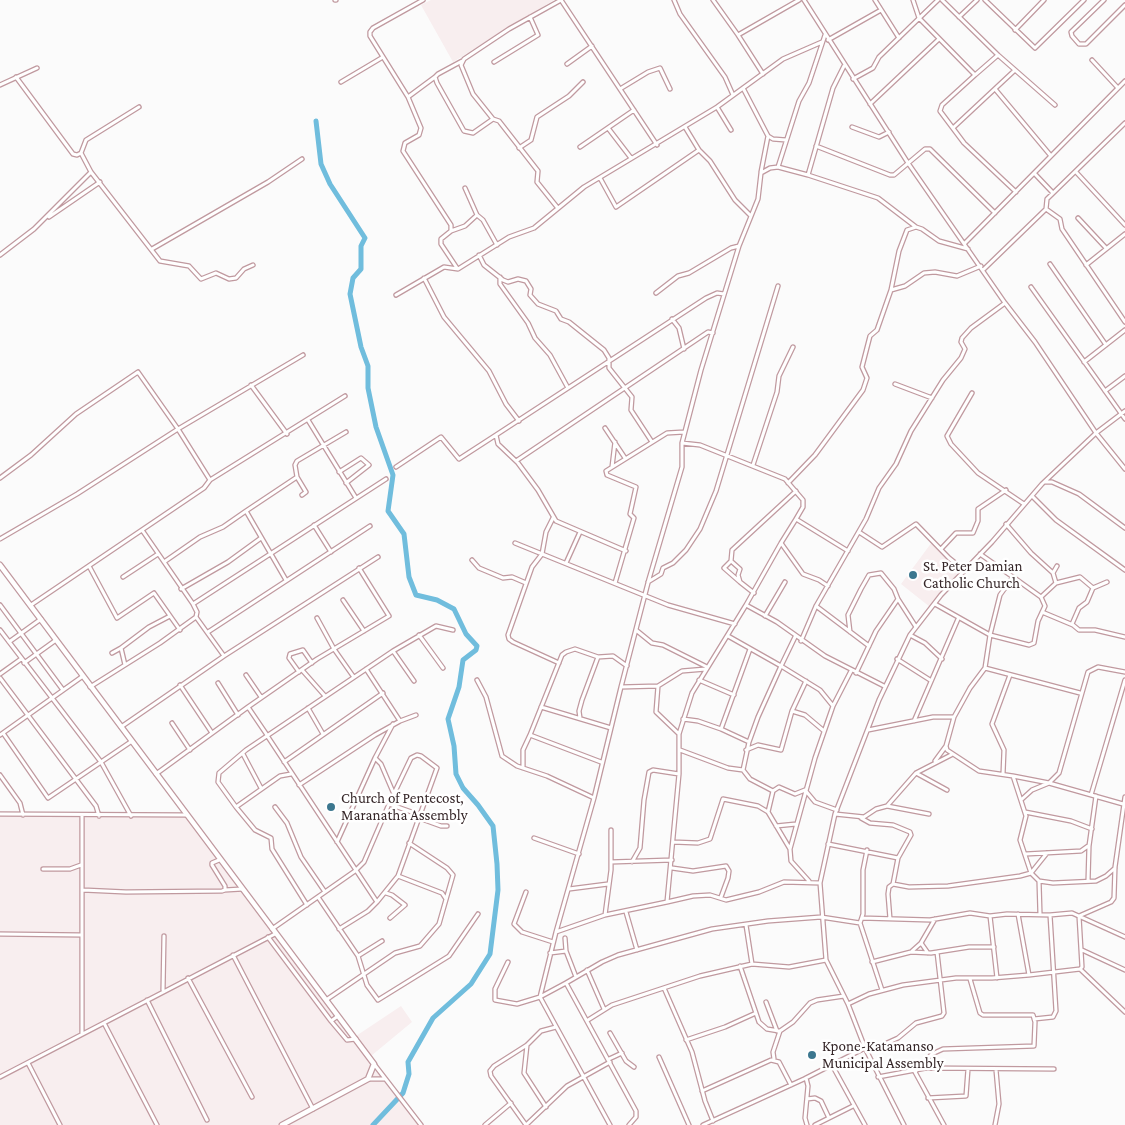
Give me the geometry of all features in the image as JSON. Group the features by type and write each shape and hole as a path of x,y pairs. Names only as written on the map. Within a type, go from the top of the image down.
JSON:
{"main road":[{"path":"0,565 219,860 374,1064 368,1079 282,1125"}],"street":[{"path":"423,0 373,28 370,36 408,97 421,128 419,134 405,143 403,150 451,225 451,231"},
{"path":"408,97 435,77 530,17 561,0 657,145"},
{"path":"674,0 680,14 724,77 733,95"},
{"path":"714,0 763,74"},
{"path":"738,35 799,0"},
{"path":"804,0 844,66 908,163 1005,303 1035,342 1096,433 1125,469"},
{"path":"875,0 899,38"},
{"path":"913,0 919,18 975,75"},
{"path":"853,79 874,68 879,57 938,0"},
{"path":"942,0 1014,71 1054,105"},
{"path":"959,17 977,0"},
{"path":"985,0 1032,47 1037,47 1084,0"},
{"path":"1015,30 1044,0"},
{"path":"1104,0 1071,32 1079,44 1086,44 1125,5"},
{"path":"828,40 881,10"},
{"path":"494,62 538,35 530,17"},
{"path":"778,167 786,140 825,36"},
{"path":"870,104 939,39"},
{"path":"396,295 444,266 458,269 509,238 534,228 557,207 631,158 657,145 717,107 783,59 822,42"},
{"path":"567,64 592,46"},
{"path":"998,55 940,108 975,154 1005,179 1016,192"},
{"path":"341,82 383,57"},
{"path":"1092,60 1118,88"},
{"path":"462,61 461,65 468,87 493,118 499,120 538,170 537,182 557,207"},
{"path":"808,175 833,88 844,66"},
{"path":"0,85 37,68"},
{"path":"620,89 648,72 660,68 670,89"},
{"path":"954,127 1014,71"},
{"path":"16,77 73,154 81,153"},
{"path":"435,77 464,131 472,133 493,118"},
{"path":"965,243 1125,81"},
{"path":"519,148 531,140 537,118 570,96 583,82"},
{"path":"610,1125 540,997 550,953 594,798 601,762 648,582 682,467 684,432 739,246 758,198 768,136 743,88"},
{"path":"995,89 1051,156"},
{"path":"81,153 86,140 139,107"},
{"path":"717,107 731,130"},
{"path":"580,148 634,110"},
{"path":"891,290 905,286 924,273 957,276 982,268 1046,209 1047,200 1053,193 1125,122"},
{"path":"685,127 735,200 751,216"},
{"path":"852,127 879,137 889,132"},
{"path":"608,128 631,158"},
{"path":"768,136 773,139 786,140"},
{"path":"768,144 773,139"},
{"path":"816,146 890,175 926,149 930,149 995,213"},
{"path":"600,178 616,207 699,150"},
{"path":"81,153 92,172 160,261 193,268 200,279 216,273 229,279 236,278 244,269 253,265"},
{"path":"152,249 268,182 302,159"},
{"path":"761,173 770,168 778,167 878,198 916,227 948,245 969,249"},
{"path":"0,255 44,220 92,172"},
{"path":"1076,172 1125,225"},
{"path":"1034,173 1053,193"},
{"path":"44,220 68,206 100,182"},
{"path":"465,188 477,215 484,220 497,245"},
{"path":"1046,209 1060,219 1062,229 1125,322"},
{"path":"458,269 441,244 441,239 451,231 465,226 477,215"},
{"path":"1078,218 1106,249"},
{"path":"788,483 815,454 864,390 867,378 862,367 870,336 877,330 891,290 904,237 907,230 916,227"},
{"path":"1086,265 1125,234"},
{"path":"656,293 678,276 689,273 739,246"},
{"path":"479,255 484,265 508,282 518,279 526,281 532,289 530,295 538,304 556,312 561,319 590,338 607,354 609,368 626,386 632,397 631,410 652,442"},
{"path":"1050,264 1106,345"},
{"path":"500,277 500,284 528,323 535,338 550,355 568,388"},
{"path":"424,278 444,317 456,334 487,368 506,404 519,421"},
{"path":"648,582 661,574 663,568 673,563 692,542 716,491 778,286"},
{"path":"1031,287 1105,391 1123,413 1125,419"},
{"path":"396,467 441,437 457,457 461,458 712,294 724,294"},
{"path":"801,641 816,606 866,520 879,488 904,449 910,431 961,358 965,349 961,342 962,338 971,328 1005,303"},
{"path":"672,319 679,328 684,349"},
{"path":"1084,362 1125,330"},
{"path":"516,461 708,332 714,333"},
{"path":"753,465 777,392 779,376 793,347"},
{"path":"0,539 77,494 178,429 303,355"},
{"path":"0,478 31,455 76,414 138,372 178,429 210,480"},
{"path":"1105,391 1125,376"},
{"path":"895,384 932,398"},
{"path":"251,385 287,434"},
{"path":"972,393 947,436 951,444 978,473 1006,490 1024,504"},
{"path":"31,605 204,488 210,480 287,434 345,396"},
{"path":"904,1125 878,1077 848,1004 826,960 821,917 820,883 836,812 884,686 910,635 934,604 1044,482 1096,433 1123,413"},
{"path":"308,420 356,498"},
{"path":"604,428 625,458"},
{"path":"302,495 306,492 297,478 295,465 297,461 346,432"},
{"path":"614,583 626,551 634,518 630,514 636,488 607,475 606,471 667,433 684,432"},
{"path":"496,435 498,444 516,461 538,490 558,522 626,551"},
{"path":"612,467 615,442"},
{"path":"667,902 672,868 679,774 679,734 689,699 754,593 803,504 796,491 776,474 700,445 682,443"},
{"path":"339,472 361,458 369,465 346,483"},
{"path":"164,562 200,538 223,527 297,478"},
{"path":"193,604 386,479"},
{"path":"1044,482 1052,482 1079,494 1125,528"},
{"path":"942,549 956,533 973,534 978,521 978,509 1006,490"},
{"path":"754,593 724,568 731,561 734,548 796,491"},
{"path":"1032,496 1056,520 1125,570"},
{"path":"246,511 286,580"},
{"path":"554,518 546,532 542,554 532,567 511,621 509,640 559,663"},
{"path":"796,519 848,551"},
{"path":"859,532 884,547 908,527 916,524 964,570"},
{"path":"1006,524 1031,553 1053,573 1056,583"},
{"path":"314,526 331,552"},
{"path":"208,632 370,526"},
{"path":"142,530 193,604 197,612 196,617 224,656"},
{"path":"566,562 580,532"},
{"path":"181,589 233,558 260,538"},
{"path":"515,543 646,594 675,608 735,624"},
{"path":"781,543 804,574 820,580 828,586"},
{"path":"123,577 158,554"},
{"path":"934,604 990,635 1031,645 1035,641 1036,627 1045,606 1041,598 980,554"},
{"path":"121,727 180,685 378,557"},
{"path":"472,560 479,568 503,578 514,577 526,583"},
{"path":"731,561 740,569 738,575 740,582"},
{"path":"89,566 117,618 154,593 180,630"},
{"path":"1053,573 1057,566"},
{"path":"156,774 262,697 389,614 359,568"},
{"path":"850,632 848,615 869,576 880,573 894,589 898,599 916,627"},
{"path":"935,761 946,746 954,717 970,688 985,668 990,635 1000,594 1013,577"},
{"path":"1041,598 1056,583 1080,577 1093,588"},
{"path":"765,616 785,582"},
{"path":"1072,624 1079,608 1087,602 1093,588 1107,582"},
{"path":"856,673 869,646 898,599"},
{"path":"343,600 364,632"},
{"path":"0,605 63,690"},
{"path":"746,605 850,670 884,686"},
{"path":"816,606 869,646"},
{"path":"1042,612 1072,624 1080,630 1095,630 1125,637"},
{"path":"112,653 122,648 149,627 170,616"},
{"path":"90,687 180,630 196,617"},
{"path":"9,642 41,618"},
{"path":"317,618 334,649 353,676"},
{"path":"914,721 930,680 942,659 959,619"},
{"path":"307,905 273,851 271,838 255,830 218,782 220,771 353,676 419,635 436,626 453,630"},
{"path":"636,629 652,643 663,645 707,668"},
{"path":"0,630 101,762 131,816"},
{"path":"419,635 443,668"},
{"path":"910,635 925,644 942,659"},
{"path":"728,636 820,690 833,706"},
{"path":"743,770 746,750 758,717 795,637"},
{"path":"0,674 36,654 56,640"},
{"path":"122,648 125,665"},
{"path":"721,729 750,648"},
{"path":"523,768 524,750 562,655 570,649 586,651 598,657 613,656 627,666"},
{"path":"312,663 303,650 290,654 289,658 325,696"},
{"path":"393,651 414,681"},
{"path":"580,718 579,711 582,700 598,657"},
{"path":"897,659 930,680"},
{"path":"366,668 400,721"},
{"path":"621,687 658,686 682,671 707,668"},
{"path":"985,668 1080,693"},
{"path":"1021,800 1032,790 1049,783 1059,773 1080,693 1088,672 1094,668 1125,672"},
{"path":"809,882 791,861 790,849 804,790 833,706 850,670"},
{"path":"246,675 262,697"},
{"path":"1003,774 1004,750 992,724 1010,675"},
{"path":"83,676 1,734 48,798 132,742"},
{"path":"0,678 96,806 98,816"},
{"path":"477,680 486,697 502,756 523,768 594,798"},
{"path":"700,680 734,695"},
{"path":"1088,881 1094,795 1125,680"},
{"path":"746,750 755,745 781,750 792,712 806,681"},
{"path":"218,683 238,715"},
{"path":"180,685 212,733"},
{"path":"658,686 656,712 679,734"},
{"path":"284,762 383,693"},
{"path":"248,707 377,902"},
{"path":"541,707 610,728"},
{"path":"308,708 323,734"},
{"path":"792,712 805,715 824,731"},
{"path":"299,785 394,724 416,715"},
{"path":"868,730 933,717 954,717"},
{"path":"683,719 698,721 721,729 749,742"},
{"path":"172,722 190,750"},
{"path":"337,843 375,758 394,724"},
{"path":"530,735 601,762"},
{"path":"946,746 951,754 979,771 1049,783 1124,804"},
{"path":"680,750 728,768 743,770 750,779 773,791"},
{"path":"243,754 262,788"},
{"path":"859,817 887,806 916,773 951,754"},
{"path":"0,1077 163,990 268,937 307,905 355,871 368,857 406,767 414,756 421,756 436,765 435,773 398,876 386,893 368,911 338,929"},
{"path":"375,758 381,765 394,792"},
{"path":"632,862 640,848 644,800 649,772 653,770 679,774"},
{"path":"916,773 947,790"},
{"path":"0,774 20,803 23,815"},
{"path":"236,807 280,776 291,774"},
{"path":"1013,776 1025,812 1026,820 1020,837 1030,873 1039,881 1054,883 1088,881 1106,876 1115,867"},
{"path":"768,812 773,791 779,787 795,794 804,790"},
{"path":"804,790 815,802 836,812 859,817 870,823 893,825 910,832 911,836 898,858 893,884 889,887 890,919"},
{"path":"1079,916 1111,902 1114,898 1115,867 1125,797"},
{"path":"673,842 698,842 710,839 723,799 758,806 768,812 790,849"},
{"path":"389,804 441,826 447,826"},
{"path":"887,806 930,814"},
{"path":"275,807 287,823 301,857 325,892"},
{"path":"1025,812 1072,821 1092,829"},
{"path":"0,814 187,815"},
{"path":"82,815 82,1034"},
{"path":"776,826 796,824"},
{"path":"605,915 611,862 611,830"},
{"path":"534,838 579,854"},
{"path":"326,1000 395,953 402,953 422,944 439,924 453,879 452,872 409,843"},
{"path":"828,844 867,850 898,858"},
{"path":"1026,854 1081,851 1089,846"},
{"path":"867,850 864,870 862,918 860,923 882,990"},
{"path":"893,884 909,887 948,886 1011,878 1030,873 1046,853"},
{"path":"219,860 212,863 212,865 225,890"},
{"path":"611,862 672,860"},
{"path":"43,869 70,869 81,865"},
{"path":"672,868 704,871 726,866 729,870 728,878 721,897"},
{"path":"398,876 442,893 446,899"},
{"path":"1039,881 1040,914"},
{"path":"556,932 568,926 605,915 693,896 721,897 726,900 759,892 784,882 820,883"},
{"path":"569,889 609,884"},
{"path":"83,890 126,892 242,889"},
{"path":"526,892 514,924 522,932 553,942"},
{"path":"386,893 392,895 405,905 390,918"},
{"path":"318,897 358,956 364,975 376,999 380,999 449,956 478,914"},
{"path":"626,912 637,950"},
{"path":"862,918 935,919 970,913 990,916 1072,913 1125,937"},
{"path":"1018,914 1029,975"},
{"path":"1034,1019 1056,1015 1050,915"},
{"path":"990,916 997,978"},
{"path":"848,1004 862,996 882,990 941,979 997,978 1080,969 1084,963 1079,916"},
{"path":"508,962 495,989 495,1000 517,1004 540,997 607,959 692,934 746,925 821,917 860,923"},
{"path":"911,952 921,943 935,919"},
{"path":"559,922 568,926"},
{"path":"746,925 752,964"},
{"path":"0,934 81,936"},
{"path":"163,990 164,936"},
{"path":"268,937 347,1040 356,1038"},
{"path":"565,938 566,951 576,977"},
{"path":"358,956 382,941"},
{"path":"921,943 937,960"},
{"path":"872,962 911,952 930,953 969,947 994,947"},
{"path":"1082,950 1125,970"},
{"path":"550,953 566,951"},
{"path":"703,1125 806,1078 832,1064 898,1038 918,1021 942,1016 945,1008 936,952"},
{"path":"233,955 313,1109"},
{"path":"588,1020 604,1010 664,988 693,978 740,966 752,964 789,967 826,960"},
{"path":"740,966 756,1012 763,1026 778,1031 793,1022 813,1001 844,996"},
{"path":"1080,969 1125,1012"},
{"path":"587,970 604,1010"},
{"path":"188,978 252,1097"},
{"path":"915,1072 932,1054 943,1049 1032,1048 1035,1044 1034,1019 1031,1015 983,1015 980,1013 970,979"},
{"path":"566,983 588,1020 636,1111 636,1118 629,1125"},
{"path":"664,988 696,1064 712,1121"},
{"path":"147,1000 207,1120"},
{"path":"766,1002 778,1031 773,1052 774,1060"},
{"path":"686,1040 725,1027 756,1012"},
{"path":"331,1021 338,1016"},
{"path":"104,1023 157,1125"},
{"path":"556,1027 541,1031 526,1045 494,1066 490,1071 490,1076 526,1125 567,1086 622,1053"},
{"path":"610,1033 626,1061 634,1067"},
{"path":"526,1045 524,1073 546,1107"},
{"path":"659,1057 689,1125"},
{"path":"702,1090 774,1060 779,1062 791,1085"},
{"path":"28,1063 60,1125"},
{"path":"374,1064 422,1125"},
{"path":"832,1064 853,1106 865,1125"},
{"path":"878,1077 915,1072 926,1068 1054,1069"},
{"path":"928,1098 966,1096 968,1069"},
{"path":"995,1125 999,1104 996,1070"},
{"path":"915,1072 944,1125"},
{"path":"806,1078 805,1118 807,1125"},
{"path":"368,1079 385,1079"},
{"path":"806,1099 815,1098 821,1101 829,1118"},
{"path":"485,1125 511,1103"},
{"path":"815,1125 853,1106"}],"shaded area":[{"path":"431,0 554,0 453,62 421,5"},
{"path":"932,542 959,571 930,607 901,584"},
{"path":"0,814 185,816 374,1067 420,1125 0,1125"},
{"path":"401,1006 412,1022 371,1056 356,1036"}],"waterway":[{"path":"316,121 321,164 330,184 365,238 361,246 361,269 353,278 350,294 361,347 368,366 368,388 376,427 393,475 388,511 404,534 409,577 416,595 437,600 454,609 466,634 477,646 476,650 463,660 459,687 448,719 454,746 456,774 463,788 493,826 497,864 498,890 490,954 471,984 433,1018 408,1062 409,1074 403,1093 373,1125"}],"place":[{"name":"St. Peter Damian Catholic Church","path":"913,575"},
{"name":"Church of Pentecost, Maranatha Assembly","path":"331,807"},
{"name":"Kpone-Katamanso Municipal Assembly","path":"812,1055"}]}
